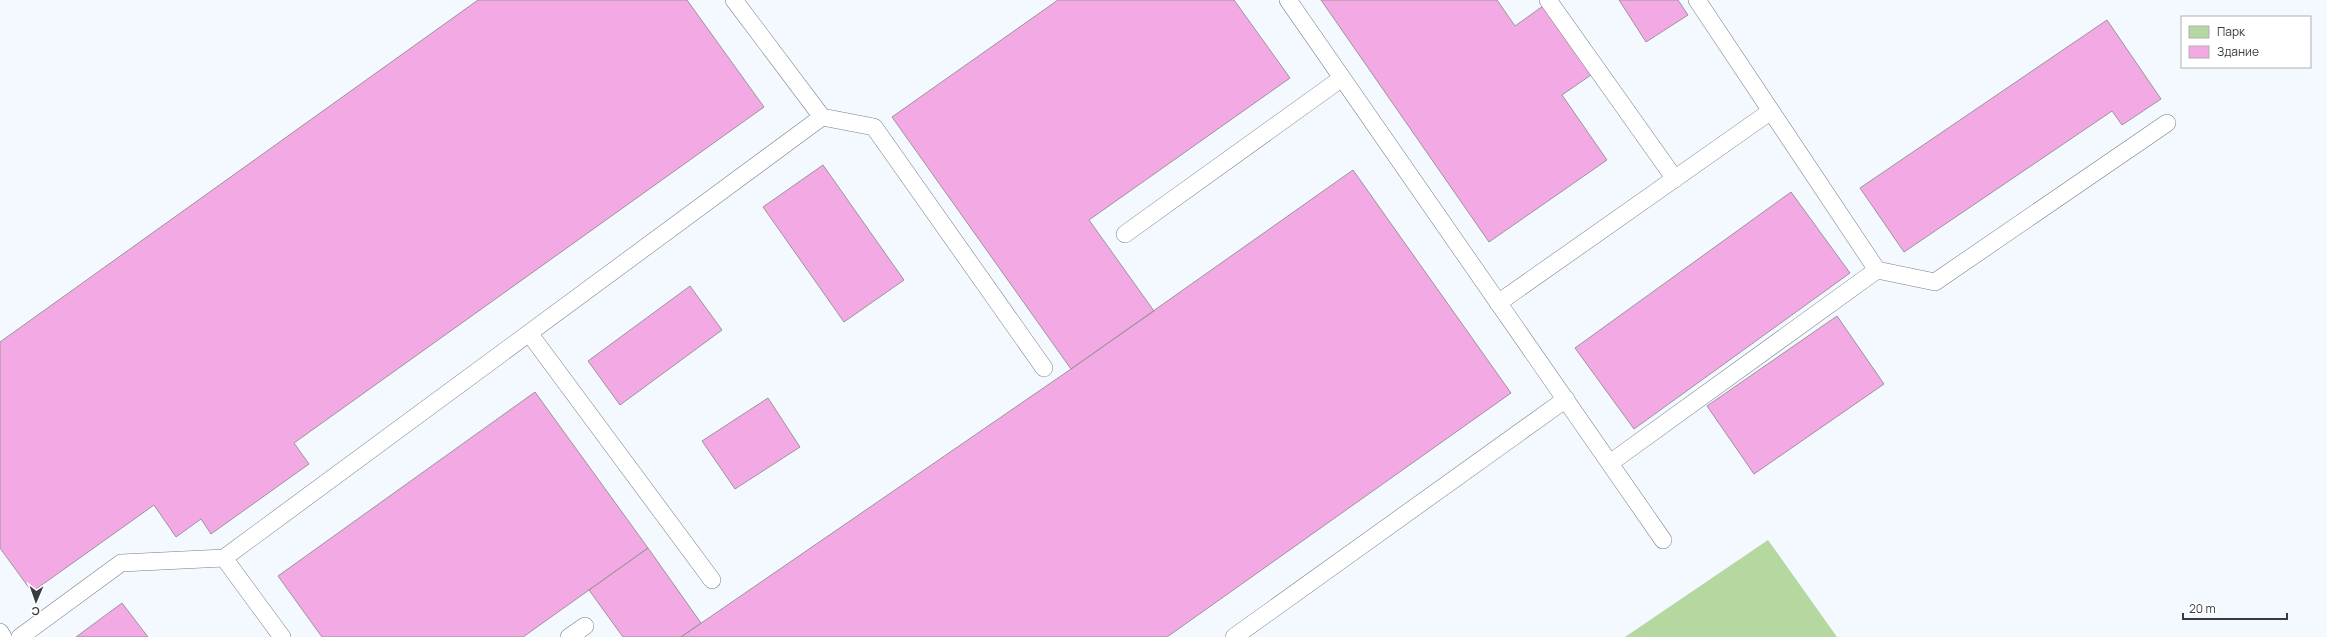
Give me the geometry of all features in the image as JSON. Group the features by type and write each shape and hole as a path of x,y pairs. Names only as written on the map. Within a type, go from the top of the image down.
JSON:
{"lane":[{"path":"734,0 822,118 874,127 1044,368"},
{"path":"1288,0 1663,540"},
{"path":"1548,0 1675,179"},
{"path":"1697,0 1877,270 1935,282 2167,123"},
{"path":"1125,234 1342,78"},
{"path":"1498,303 1771,111"},
{"path":"20,637 121,563 224,558 822,118"},
{"path":"1610,463 1877,270"},
{"path":"529,333 712,580"},
{"path":"1234,637 1566,399"},
{"path":"224,558 282,637"},
{"path":"569,637 585,626"},
{"path":"0,632 3,637"}],"green space":[{"path":"1768,540 1837,637 1625,637"}],"building":[{"path":"478,0 687,0 764,107 294,443 309,464 211,534 201,519 176,537 154,505 32,592 0,548 0,342"},
{"path":"1058,0 1234,0 1290,78 1089,220 1154,311 1071,369 892,117"},
{"path":"1321,0 1497,0 1515,26 1543,6 1591,75 1562,95 1607,160 1489,242"},
{"path":"1619,0 1678,0 1688,15 1646,42"},
{"path":"2107,20 2161,99 2122,125 2112,111 1904,252 1860,188"},
{"path":"823,165 904,280 844,322 763,207"},
{"path":"1353,170 1511,393 1167,637 681,637 1071,369"},
{"path":"1791,192 1850,273 1634,429 1575,348"},
{"path":"690,286 722,330 620,405 588,361"},
{"path":"1837,316 1884,384 1754,474 1707,406"},
{"path":"535,392 648,548 523,637 322,637 278,576"},
{"path":"768,398 800,447 735,489 702,441"},
{"path":"648,548 701,623 681,637 623,637 589,590"},
{"path":"122,603 148,637 76,637"}]}
